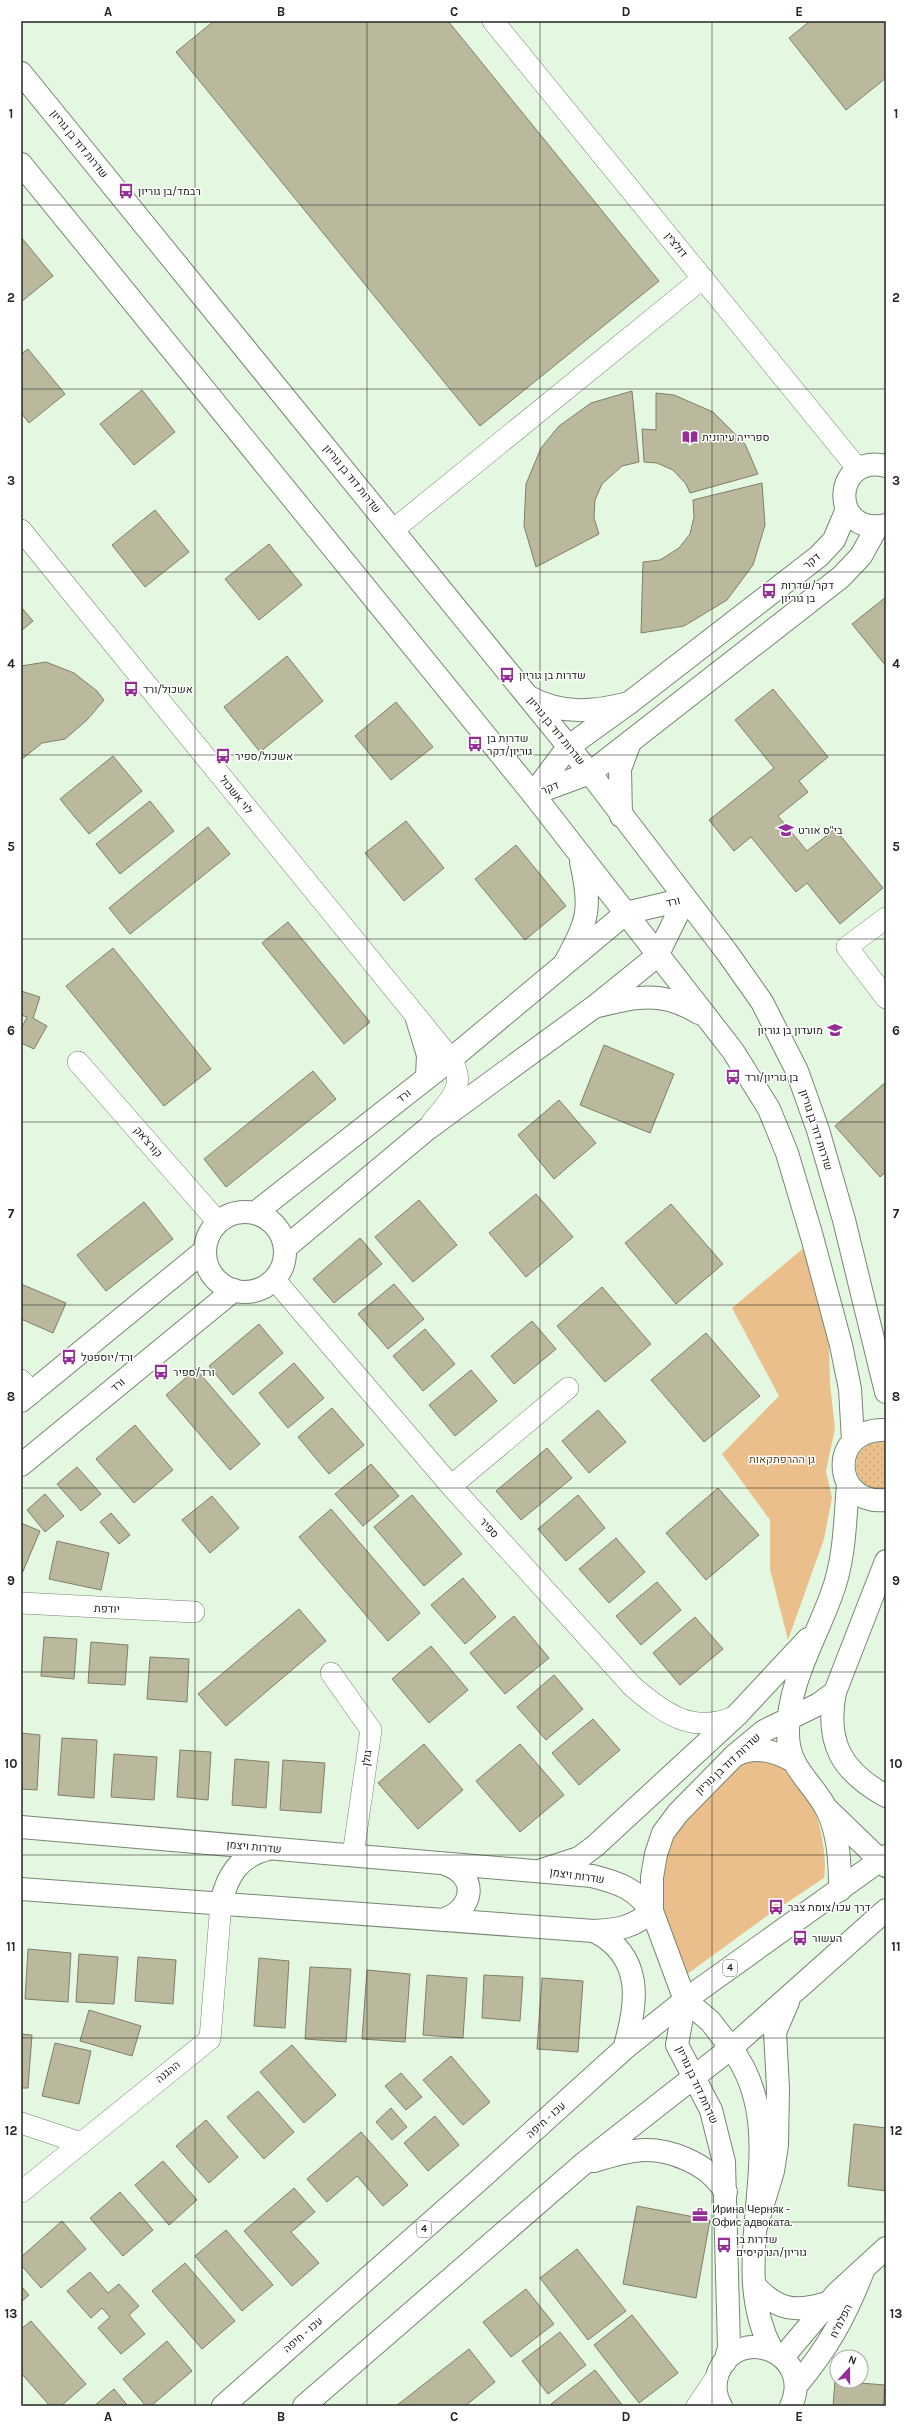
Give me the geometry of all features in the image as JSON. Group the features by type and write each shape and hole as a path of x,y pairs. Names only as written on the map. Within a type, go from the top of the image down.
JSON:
{"main road":[{"name":"שדרות דוד בן גוריון","path":"21,73 590,773 762,1002 798,1071 844,1220 886,1392"},
{"path":"21,164 533,794 580,857 626,913 657,956 710,1020 733,1051 765,1103 787,1153 812,1237 841,1345 850,1389 854,1440"},
{"path":"882,526 859,522 847,510 844,492 849,479 858,469 868,465 886,466"},
{"name":"דקר","path":"533,794 568,746 628,703 820,556 834,540 847,510"},
{"name":"דקר","path":"533,794 590,773 841,577 861,556 882,526"},
{"path":"527,696 543,705 564,710 605,710 628,703"},
{"path":"621,816 620,769 630,742"},
{"path":"566,963 585,923 588,909 588,896 580,857"},
{"name":"ורד","path":"255,1213 451,1059 626,913 685,899"},
{"name":"ורד","path":"285,1248 426,1130 594,1007 657,956 685,899"},
{"path":"594,1007 637,997 653,996 682,1002 710,1020"},
{"path":"417,1019 428,1055 427,1078"},
{"path":"235,1213 255,1213 266,1218 275,1226 282,1236 285,1248 280,1270 274,1280 265,1286 255,1290 234,1290 222,1285 212,1276 206,1264 204,1251 211,1230 218,1222 235,1213"},
{"path":"25,1391 204,1251"},
{"name":"ורד","path":"21,1465 234,1290"},
{"path":"886,1430 874,1430 863,1433 854,1440 847,1449 843,1460 844,1472 848,1483 855,1492 865,1498 886,1500"},
{"path":"848,1483 843,1550 831,1595 796,1685 789,1717 789,1746 792,1761 827,1809 884,1861"},
{"path":"886,1561 835,1692 832,1707 833,1732 845,1765 857,1778 886,1796"},
{"path":"539,1871 579,1858 595,1846 736,1716 801,1648 820,1622"},
{"name":"שדרות דוד בן גוריון","path":"794,2399 794,2375 777,2353 759,2325 754,2285 761,2149 755,2101 744,2066 710,2021 685,2000 652,1911 652,1877 656,1854 663,1833 678,1813 735,1755 764,1731 789,1717 819,1704 835,1692"},
{"path":"735,1755 742,1752 763,1750 778,1754 792,1761"},
{"path":"827,1809 837,1845 840,1890"},
{"name":"שדרות ויצמן","path":"21,1827 592,1876 626,1886 640,1896 652,1911"},
{"path":"221,1903 225,1886 236,1867 257,1852 271,1848"},
{"name":"עכו - חיפה","path":"223,2406 484,2176 624,2049 685,2000 840,1890 884,1861"},
{"path":"442,1920 458,1914 466,1902 468,1894 466,1877 461,1871 444,1863"},
{"path":"21,1889 594,1931 617,1930 631,1925 652,1911"},
{"path":"304,2406 583,2164 731,2048 886,1910"},
{"path":"594,1931 608,1938 620,1949 631,1971 635,1998 634,2012 624,2049"},
{"path":"756,2227 773,2171 777,2145 778,2088 775,2032 792,1994"},
{"name":"שדרות דוד בן גוריון","path":"685,2000 677,2045 711,2110 717,2128 724,2162 729,2348 720,2370"},
{"path":"583,2164 639,2149 664,2150 701,2165 717,2178 726,2192"},
{"name":"הפלמ\"ח","path":"777,2353 850,2279 863,2270 886,2248"},
{"name":"הפלמ\"ח","path":"794,2399 836,2331 863,2270"},
{"path":"754,2285 761,2293 783,2307 798,2310 827,2303"},
{"path":"721,2406 716,2391 720,2370 738,2350 749,2347 777,2353"}],"street":[{"name":"דולצ'ין","path":"493,21 858,469"},
{"path":"393,530 703,278"},
{"name":"לוי אשכול","path":"21,530 451,1059 459,1076 457,1089 426,1130"},
{"path":"886,918 847,947 886,998"},
{"name":"קורצ'אק","path":"78,1062 218,1222"},
{"name":"ספיר","path":"274,1280 451,1486 633,1687 653,1704 673,1716 693,1723 708,1725 722,1723 736,1716"},
{"path":"451,1486 568,1388"},
{"name":"יודפת","path":"21,1603 194,1612"},
{"name":"גולן","path":"331,1673 371,1730 353,1855"},
{"name":"ההגנה","path":"21,2192 210,2039 221,1903"},
{"path":"21,2123 81,2143"},
{"path":"697,2406 720,2370"}],"green space":[{"name":"גן ההרפתקאות","path":"806,1246 829,1346 830,1384 835,1428 826,1471 832,1498 824,1539 788,1640 770,1569 770,1520 722,1454 779,1396 732,1308"},
{"path":"880,1442 886,1443 886,1488 875,1489 866,1485 860,1479 856,1470 856,1461 860,1452 868,1445"},
{"path":"756,1756 790,1769 801,1780 813,1806 822,1837 825,1866 824,1878 768,1915 686,1975 664,1913 660,1886 662,1862 680,1818 739,1761"}],"building":[{"path":"214,21 448,21 659,281 480,426 176,52"},
{"path":"810,21 886,21 886,78 846,110 789,38"},
{"path":"21,237 53,276 21,302"},
{"path":"28,349 65,394 29,423 21,413 21,354"},
{"path":"142,390 175,432 134,465 100,424"},
{"path":"632,391 639,462 622,466 602,484 595,500 594,518 599,534 536,567 524,526 526,484 541,448 559,426 591,403"},
{"name":"ספרייה עירונית","path":"656,393 674,395 713,412 745,444 758,474 690,493 686,484 673,470 657,463 644,462 642,429 656,430"},
{"path":"762,483 765,525 753,565 727,600 684,626 641,633 643,562 660,560 679,548 690,534 694,517 693,500"},
{"path":"155,510 189,552 145,587 112,545"},
{"path":"269,544 302,585 259,620 225,579"},
{"path":"886,597 886,666 852,624"},
{"path":"21,607 33,621 21,631"},
{"path":"287,656 323,701 260,752 224,707"},
{"path":"46,662 74,673 97,691 104,700 87,720 65,739 42,743 21,760 21,666"},
{"path":"773,689 828,757 799,781 808,792 778,816 807,851 835,829 883,888 840,924 807,883 796,892 751,837 734,851 709,820 774,768 735,720"},
{"path":"396,702 433,747 391,780 355,736"},
{"path":"113,756 142,791 89,834 60,799"},
{"path":"150,801 174,831 120,874 96,844"},
{"path":"406,821 444,868 404,901 365,853"},
{"path":"208,827 230,854 130,934 109,908"},
{"path":"516,845 566,906 525,940 475,879"},
{"path":"288,922 370,1022 344,1044 262,943"},
{"path":"113,948 211,1069 164,1106 66,986"},
{"path":"21,991 40,997 33,1018 47,1026 34,1049 21,1043 21,1029 27,1017 21,1015"},
{"path":"604,1045 674,1074 650,1133 580,1105"},
{"path":"313,1071 336,1099 226,1187 204,1159"},
{"path":"886,1082 886,1172 880,1177 835,1126"},
{"path":"559,1100 596,1143 554,1179 518,1135"},
{"path":"536,1194 573,1237 526,1277 489,1233"},
{"path":"419,1200 457,1245 413,1282 375,1237"},
{"path":"144,1202 173,1239 106,1291 77,1255"},
{"path":"671,1204 723,1264 676,1304 625,1243"},
{"path":"360,1238 382,1264 334,1303 313,1279"},
{"path":"21,1284 66,1303 53,1333 21,1319"},
{"path":"394,1284 424,1319 388,1349 358,1314"},
{"path":"602,1287 651,1344 605,1382 557,1326"},
{"path":"532,1321 556,1349 514,1384 491,1356"},
{"path":"259,1324 283,1353 233,1395 209,1366"},
{"path":"425,1329 455,1364 423,1391 393,1356"},
{"path":"706,1333 760,1396 704,1442 651,1380"},
{"path":"294,1363 324,1398 288,1428 259,1393"},
{"path":"196,1369 260,1444 230,1470 166,1395"},
{"path":"471,1370 497,1401 455,1436 429,1405"},
{"path":"332,1408 364,1445 329,1474 298,1437"},
{"path":"598,1410 626,1442 589,1473 562,1441"},
{"path":"135,1425 173,1470 134,1503 96,1459"},
{"path":"547,1448 572,1478 521,1520 496,1491"},
{"path":"371,1464 399,1496 363,1526 335,1494"},
{"path":"77,1467 101,1494 81,1511 57,1484"},
{"path":"718,1488 759,1535 706,1580 666,1533"},
{"path":"45,1494 64,1516 45,1532 27,1510"},
{"path":"412,1495 462,1554 424,1586 374,1527"},
{"path":"578,1495 605,1528 566,1561 538,1529"},
{"path":"212,1496 239,1528 210,1553 182,1520"},
{"path":"331,1509 420,1613 388,1641 299,1537"},
{"path":"111,1513 130,1535 119,1544 100,1522"},
{"path":"21,1523 40,1531 21,1576"},
{"path":"616,1538 645,1572 609,1603 579,1569"},
{"path":"57,1541 109,1553 101,1590 49,1579"},
{"path":"463,1578 496,1617 465,1644 431,1605"},
{"path":"657,1582 681,1610 641,1645 616,1616"},
{"path":"299,1609 326,1641 226,1726 198,1694"},
{"path":"514,1616 549,1658 505,1694 470,1653"},
{"path":"695,1617 723,1649 680,1685 653,1653"},
{"path":"44,1637 77,1639 74,1679 41,1676"},
{"path":"91,1642 128,1645 125,1685 88,1683"},
{"path":"431,1646 468,1690 429,1723 392,1679"},
{"path":"150,1657 189,1659 187,1702 147,1699"},
{"path":"554,1675 583,1709 546,1740 517,1707"},
{"path":"593,1719 620,1750 579,1785 552,1753"},
{"path":"21,1733 40,1735 37,1790 21,1789"},
{"path":"62,1738 97,1740 94,1798 58,1795"},
{"path":"424,1744 463,1790 418,1829 378,1783"},
{"path":"520,1744 564,1795 520,1832 476,1781"},
{"path":"180,1750 211,1752 208,1800 177,1797"},
{"path":"114,1754 157,1757 154,1800 111,1797"},
{"path":"235,1759 269,1762 266,1808 232,1805"},
{"path":"283,1760 325,1763 321,1813 280,1810"},
{"path":"28,1949 71,1953 68,2002 25,1999"},
{"path":"79,1954 118,1957 114,2004 76,2002"},
{"path":"138,1957 176,1960 173,2004 135,2001"},
{"path":"259,1958 289,1961 285,2028 254,2026"},
{"path":"310,1967 351,1969 346,2042 305,2039"},
{"path":"367,1970 410,1974 405,2042 362,2039"},
{"path":"427,1975 467,1978 463,2038 423,2035"},
{"path":"484,1975 523,1977 520,2021 482,2018"},
{"path":"542,1978 583,1981 578,2052 537,2049"},
{"path":"89,2010 141,2026 132,2056 80,2041"},
{"path":"21,2034 32,2035 28,2088 21,2088"},
{"path":"55,2043 91,2051 79,2104 42,2096"},
{"path":"292,2045 336,2095 304,2123 260,2072"},
{"path":"451,2056 490,2102 463,2125 423,2080"},
{"path":"401,2073 422,2097 406,2110 385,2086"},
{"path":"258,2091 294,2132 264,2159 227,2117"},
{"path":"391,2108 407,2127 392,2140 376,2122"},
{"path":"435,2116 459,2145 428,2171 404,2143"},
{"path":"206,2120 238,2157 209,2183 176,2146"},
{"path":"854,2124 886,2128 886,2191 848,2186"},
{"path":"361,2132 408,2185 383,2206 357,2176 327,2202 307,2179"},
{"path":"163,2161 197,2200 169,2225 135,2185"},
{"path":"294,2188 315,2212 291,2232 319,2263 292,2286 244,2231"},
{"path":"120,2192 153,2230 123,2256 90,2218"},
{"path":"637,2206 710,2220 696,2298 623,2284"},
{"path":"62,2221 86,2249 41,2288 21,2265 21,2257"},
{"path":"226,2230 273,2285 242,2311 195,2256"},
{"path":"577,2249 626,2311 588,2340 540,2278"},
{"path":"185,2263 235,2321 202,2349 152,2291"},
{"path":"90,2272 108,2293 119,2284 139,2306 129,2315 145,2334 121,2354 98,2328 110,2317 102,2308 91,2318 67,2291"},
{"path":"21,2286 29,2295 21,2302"},
{"path":"526,2289 554,2324 511,2357 483,2322"},
{"path":"632,2315 678,2373 639,2403 594,2345"},
{"path":"31,2321 86,2384 61,2406 50,2406 21,2373 21,2329"},
{"path":"560,2332 586,2365 548,2394 522,2361"},
{"path":"167,2341 192,2371 151,2406 146,2406 123,2379"},
{"path":"469,2349 495,2382 465,2406 396,2406"},
{"path":"595,2370 623,2406 553,2406 551,2404"},
{"path":"869,2384 885,2385 883,2406 833,2406 834,2389 869,2389"},
{"path":"114,2389 128,2406 94,2406"}],"place":[{"name":"רבמד/בן גוריון","path":"126,191"},
{"name":"ספרייה עירונית","path":"690,437"},
{"name":"דקר/שדרות בן גוריון","path":"769,591"},
{"name":"שדרות בן גוריון","path":"507,675"},
{"name":"אשכול/ורד","path":"131,689"},
{"name":"שדרות בן גוריון/דקר","path":"475,744"},
{"name":"אשכול/ספיר","path":"223,756"},
{"name":"בי\"ס אורט","path":"786,830"},
{"name":"מועדון בן גוריון","path":"835,1030"},
{"name":"בן גוריון/ורד","path":"733,1077"},
{"name":"ורד/יוספטל","path":"69,1357"},
{"name":"ורד/ספיר","path":"161,1372"},
{"name":"דרך עכו/צומת צבר","path":"776,1907"},
{"name":"העשור","path":"800,1938"},
{"name":"Ирина Черняк - Офис адвоката.","path":"700,2215"},
{"name":"שדרות בן גוריון/הנרקיסים","path":"724,2245"}]}
